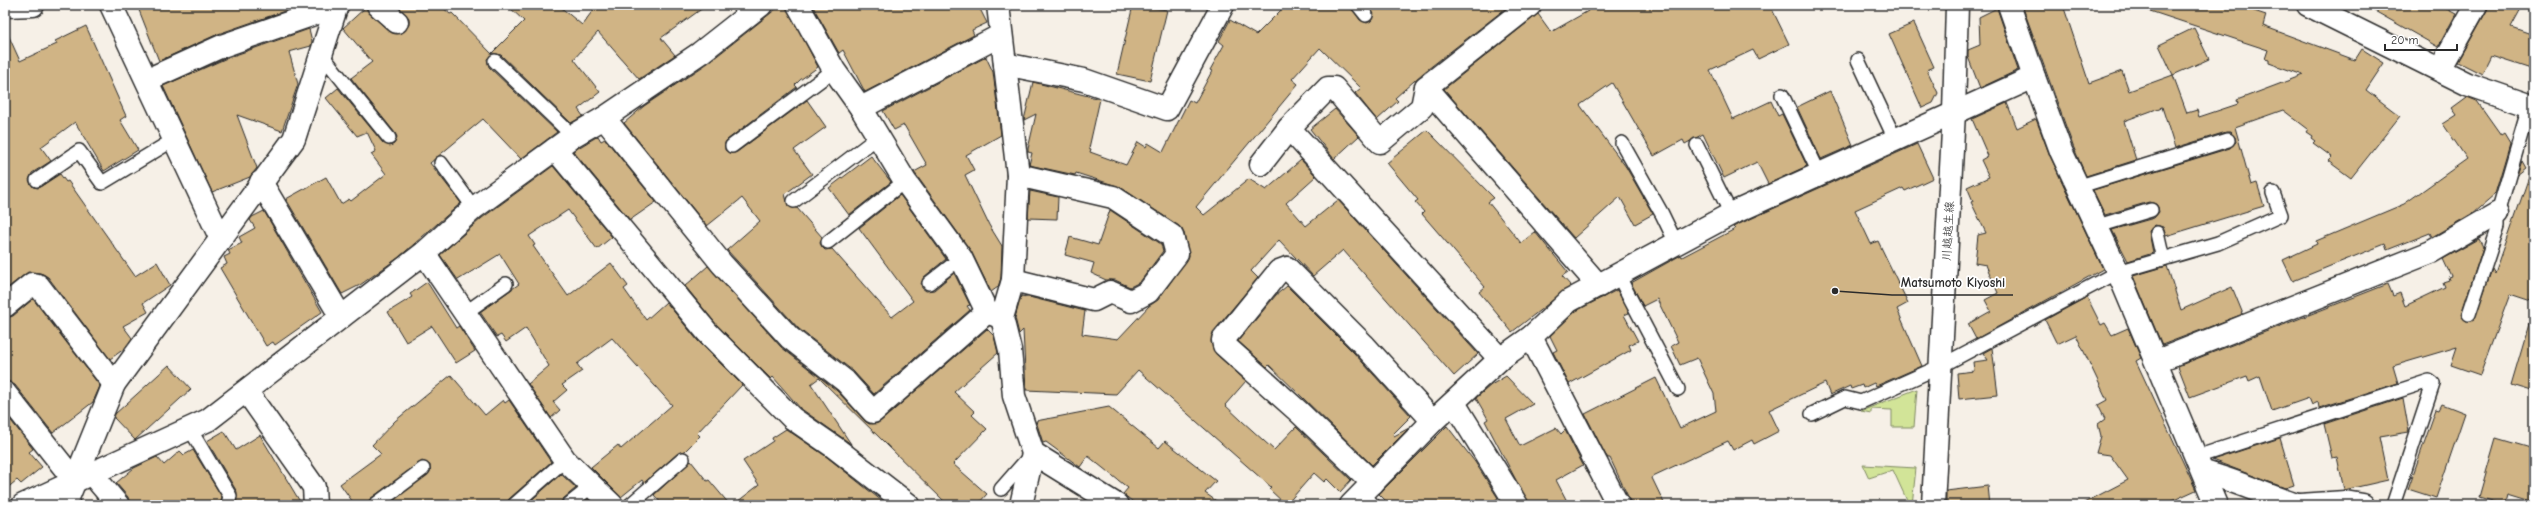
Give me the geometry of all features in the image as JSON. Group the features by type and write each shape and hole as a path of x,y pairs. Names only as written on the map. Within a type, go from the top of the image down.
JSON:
{"street":[{"path":"5,6 33,5"},
{"path":"111,5 220,237"},
{"path":"147,80 222,46 337,5"},
{"path":"65,505 83,476 114,384 220,237 294,139 337,5"},
{"path":"378,5 397,22"},
{"path":"23,505 83,476 208,420 247,392 424,252 474,208 573,136 604,118 700,53 762,5"},
{"path":"798,5 834,70 861,108 905,181 961,258 995,315 1010,350 1014,396 1033,453 1021,505"},
{"path":"604,118 722,264 790,338 845,381 873,412 995,315 1012,280 1018,175 998,5"},
{"path":"1005,64 1084,80 1167,109 1223,5"},
{"path":"1261,164 1289,128 1328,88 1334,88 1380,142 1422,107 1426,87 1530,5"},
{"name":"川越越生線","path":"1933,505 1954,112 1957,5"},
{"path":"2009,5 2061,151 2098,226 2157,361 2216,505"},
{"path":"2308,5 2440,69 2467,84 2531,107"},
{"path":"2440,69 2476,5"},
{"path":"861,108 1001,35"},
{"path":"1433,421 1363,344 1287,268 1279,271 1223,340 1224,344 1299,412 1365,496 1433,421 1500,359 1531,336 1569,301 1730,214 2034,77"},
{"path":"1426,87 1599,286"},
{"path":"1289,128 1500,359"},
{"path":"555,149 707,332 787,413 909,505"},
{"path":"1012,280 1094,300 1110,292 1131,301 1148,292 1177,254 1172,236 1113,197 1018,175"},
{"path":"261,182 341,317"},
{"path":"2157,361 2431,252 2498,213"},
{"path":"424,252 565,460 612,505"},
{"path":"5,306 32,284 38,285 114,384"},
{"path":"1531,336 1618,505"},
{"path":"247,392 314,487 315,505"},
{"path":"5,393 83,476 118,505"},
{"path":"1454,403 1517,505"},
{"path":"1033,453 1117,505"},
{"path":"2200,464 2226,478 2264,495 2298,505 2345,502 2364,505"}],"lane":[{"path":"322,55 389,138"},
{"path":"1858,60 1895,139"},
{"path":"495,61 573,136"},
{"path":"732,146 834,70"},
{"path":"1782,95 1819,173"},
{"path":"2469,314 2498,226 2498,213 2531,107"},
{"path":"794,201 878,137"},
{"path":"37,180 80,151 102,184 175,139"},
{"path":"2078,187 2228,140"},
{"path":"1622,143 1662,214 1676,243"},
{"path":"1697,145 1730,214"},
{"path":"441,163 474,208"},
{"path":"828,242 905,181"},
{"path":"1812,414 1845,398 1861,402 1941,366 2118,272 2218,243 2281,215 2273,193"},
{"path":"2098,226 2151,210"},
{"path":"2157,234 2163,259"},
{"path":"929,283 961,258"},
{"path":"1618,275 1678,390"},
{"path":"465,313 506,284"},
{"path":"2200,464 2429,381 2433,384 2393,505"},
{"path":"190,429 230,496 228,505"},
{"path":"1001,489 1033,453"},
{"path":"630,505 684,459"},
{"path":"514,505 565,460"},
{"path":"375,505 423,469"},
{"path":"568,505 592,486"}],"green space":[{"path":"1917,389 1914,427 1892,427 1892,410 1871,409 1871,413 1861,411"},
{"path":"1863,465 1916,468 1912,505 1909,505 1893,470 1869,478"}],"building":[{"path":"137,5 302,5 218,34 159,61"},
{"path":"397,5 440,5 450,14 452,13 492,54 487,59 489,67 557,132 521,159 483,119 430,163 461,203 398,258 360,285 342,294 286,199 326,177 341,204 349,199 351,201 386,174 371,154 376,151 367,132 357,136 326,98 338,88 383,143 390,146 394,144 397,137 395,133 351,78 372,62 343,28 366,7 370,14 389,31 401,34 409,25 409,18"},
{"path":"507,5 558,5 582,25 597,5 707,5 661,38 675,55 639,79 598,32 574,59 600,92 578,109 583,116 571,123 501,55 492,53 524,21"},
{"path":"781,5 786,5 818,67 800,80 795,85 797,87 727,140 725,143 725,150 729,153 737,152 807,100 826,127 794,150 812,174 785,194 788,206 797,208 822,237 820,243 822,247 825,250 832,249 892,317 913,301 859,228 900,195 946,259 924,277 921,284 922,288 926,291 934,290 954,273 970,305 967,306 970,310 874,394 853,371 799,329 727,250 760,221 742,198 707,226 624,123 644,106 708,63"},
{"path":"812,5 978,5 987,23 972,30 974,35 865,92 843,50 839,53"},
{"path":"1133,5 1167,10 1150,81 1117,74"},
{"path":"1286,5 1350,5 1360,20 1367,23 1371,21 1374,14 1368,5 1510,5 1423,73 1395,98 1398,101 1377,120 1355,93 1361,88 1320,48 1292,79 1298,84 1196,207 1204,215 1249,179 1266,190 1301,160 1316,176 1286,203 1306,226 1338,200 1478,354 1454,376 1343,250 1313,276 1279,240 1251,271 1258,278 1213,332 1211,342 1216,354 1246,381 1225,405 1274,450 1296,427 1351,480 1340,492 1327,479 1324,482 1314,473 1286,505 1269,489 1271,487 1138,370 1116,394 1026,390 1023,330 1019,334 1015,318 1021,296 1033,298 1085,311 1082,334 1118,339 1149,306 1158,300 1189,256 1184,233 1179,226 1120,187 1076,173 1075,175 1029,165 1032,153 1028,152 1028,149 1036,114 1024,120 1033,82 1100,99 1089,148 1091,149 1090,152 1126,165 1138,142 1146,147 1148,143 1163,152 1189,100 1195,103 1212,71 1210,70 1224,45 1219,41 1230,20 1256,35"},
{"path":"1585,5 1770,5 1789,44 1758,59 1753,50 1710,70 1733,119 1771,101 1778,116 1782,114 1807,166 1768,184 1757,162 1724,178 1703,134 1685,144 1683,140 1654,156 1612,83 1580,105 1626,167 1653,214 1635,224 1620,197 1574,238 1444,89 1538,14 1551,32 1588,11"},
{"path":"2022,5 2063,5 2089,83 2122,71 2129,91 2173,75 2187,113 2197,110 2199,117 2238,104 2237,100 2303,75 2269,63 2269,60 2265,59 2268,50 2144,9 2145,5 2236,5 2266,15 2263,26 2355,60 2362,49 2384,63 2366,90 2400,116 2351,178 2328,161 2332,157 2313,143 2315,141 2311,138 2312,136 2306,132 2308,129 2283,110 2235,127 2251,185 2257,183 2264,206 2166,236 2163,227 2155,225 2149,231 2153,253 2128,261 2112,230 2154,218 2159,212 2158,207 2156,204 2149,202 2105,215 2093,190 2230,148 2236,142 2235,137 2230,132 2226,132 2175,148 2162,107 2124,121 2136,160 2086,176 2073,146"},
{"path":"2364,5 2439,5 2456,14 2438,47"},
{"path":"2490,5 2523,5 2511,27 2534,35 2534,70 2491,56 2482,74 2458,62"},
{"path":"1997,8 2018,70 1980,88 1968,57 1968,50 1980,45 1979,17"},
{"path":"1914,23 1934,67 1927,70 1938,93 1933,103 1922,108 1889,34"},
{"path":"86,26 126,116 120,120 138,150 104,171 75,122 41,147 51,161 32,173 29,180 33,187 38,188 60,174 66,182 68,181 135,276 157,262 170,285 143,303 148,312 123,326 132,338 124,349 110,359 48,277 40,273 28,272 5,290 5,28 20,61 57,44 55,41"},
{"path":"2194,28 2209,59 2173,75 2159,45"},
{"path":"309,29 312,41 311,46 289,52 298,84 282,131 237,115 257,168 250,177 212,192 163,86 227,58"},
{"path":"986,57 993,72 1001,135 966,155 974,170 965,175 989,225 1002,246 1001,278 998,287 991,292 971,251 914,172 927,165 904,125 894,130 883,111"},
{"path":"1830,91 1853,145 1821,159 1797,107"},
{"path":"2467,97 2477,101 2501,135 2504,133 2510,143 2495,194 2473,213 2432,237 2430,233 2387,250 2385,244 2293,281 2283,260 2317,244 2316,241 2404,204 2467,159 2443,124 2457,115 2452,108"},
{"path":"2007,103 2017,128 2036,119 2050,156 2103,269 1976,339 1968,324 1991,311 1985,300 1998,293 1986,265 1975,263 1978,235 1986,233 1971,202 1973,201 1967,187 1989,177 1981,160 1988,156 1972,119"},
{"path":"1335,109 1359,136 1334,159 1310,129"},
{"path":"1427,130 1494,198 1488,202 1521,243 1535,232 1568,272 1562,276 1571,286 1512,332 1479,292 1485,287 1422,214 1424,212 1415,202 1418,200 1387,163"},
{"path":"598,136 601,141 605,139 656,202 630,220 573,151"},
{"path":"1917,144 1933,178 1905,191 1903,188 1855,210 1871,244 1878,241 1908,303 1897,309 1922,366 1876,386 1874,383 1863,388 1862,385 1851,389 1850,386 1830,395 1825,383 1769,410 1779,431 1754,444 1752,440 1733,450 1728,441 1653,476 1652,478 1665,505 1632,505 1610,458 1608,458 1605,454 1585,414 1656,378 1680,428 1716,411 1714,394 1697,358 1680,365 1671,346 1678,342 1657,299 1643,306 1631,283 1681,255 1682,257 1735,229 1733,227 1737,225"},
{"path":"871,156 891,182 849,215 829,188"},
{"path":"2522,161 2526,168 2517,175"},
{"path":"553,166 612,237 597,249 568,210 529,236 535,245 533,246 568,296 611,263 628,286 624,289 646,320 666,302 698,341 742,385 697,433 700,436 685,451 678,453 644,483 642,480 621,497 591,467 618,445 621,449 672,405 612,338 577,364 582,371 562,385 567,390 553,402 560,410 551,418 528,384 549,366 526,328 506,342 501,335 497,337 480,312 519,284 500,254 458,280 440,255 482,218"},
{"path":"2531,171 2534,171 2534,302 2510,294 2480,375 2451,365 2457,347 2393,366 2398,383 2319,408 2318,402 2312,405 2309,398 2272,411 2260,376 2249,381 2247,376 2190,397 2178,366 2388,284 2393,296 2400,293 2405,306 2445,287 2443,282 2449,280 2448,277 2451,276 2443,259 2479,239 2483,247 2461,315 2466,321 2474,320 2492,269 2495,274"},
{"path":"1030,191 1058,197 1057,219 1028,218"},
{"path":"1110,210 1161,244 1163,251 1140,282 1130,287 1115,280 1106,280 1091,273 1094,263 1065,255 1070,237 1098,245"},
{"path":"264,211 322,312 275,345 273,342 266,346 220,268 227,264 224,257 230,254 228,250 242,243 239,237 255,228 250,220 252,217"},
{"path":"708,266 781,347 836,390 869,424 881,421 987,329 994,336 998,353 954,392 975,412 972,415 987,429 953,464 987,494 977,505 948,505 819,378 811,384 851,444 800,408 773,377 771,379 716,324 685,286"},
{"path":"2167,266 2181,310 2232,287 2243,314 2162,345 2133,276"},
{"path":"427,282 456,328 459,326 475,351 456,363 432,326 406,342 388,312 412,297 410,294"},
{"path":"1287,286 1354,353 1411,416 1393,434 1394,436 1409,428 1372,465 1269,365 1267,367 1238,341 1276,295"},
{"path":"1617,290 1629,313 1624,315 1638,341 1629,345 1631,350 1569,384 1553,352 1557,350 1550,336 1576,311"},
{"path":"2087,297 2101,325 2105,323 2112,335 2128,328 2141,358 2136,361 2196,490 2163,505 2080,505 2128,480 2110,455 2096,453 2101,436 2098,424 2105,419 2098,405 2107,400 2076,335 2057,344 2045,320"},
{"path":"33,299 100,386 93,402 53,433 15,385 5,381 5,318 13,316"},
{"path":"2529,324 2534,325 2534,392 2511,385"},
{"path":"1992,348 1998,395 1959,399 1957,373 1974,371 1973,362 1988,360 1983,353"},
{"path":"169,365 191,389 135,440 114,418 115,414"},
{"path":"451,375 485,415 503,400 505,403 509,400 551,462 509,499 506,505 388,505 430,472 430,465 422,461 370,499 367,505 355,505 340,484 381,454 372,445 395,421"},
{"path":"1506,376 1533,404 1506,419 1520,446 1556,428 1561,434 1565,430 1583,465 1556,480 1569,505 1529,505 1485,421 1488,419 1476,398 1491,385"},
{"path":"2403,398 2409,432 2379,437 2388,480 2344,490 2337,457 2332,458 2324,424"},
{"path":"2442,404 2465,413 2436,498 2408,489 2436,409 2439,410"},
{"path":"1109,407 1159,448 1165,441 1216,481 1205,493 1222,505 1137,505 1123,494 1128,488 1088,456 1080,467 1046,442 1043,443 1036,421"},
{"path":"5,413 33,449 29,452 42,467 21,484 17,480 5,490"},
{"path":"1447,426 1475,462 1498,498 1488,505 1390,505 1379,494"},
{"path":"786,429 827,457 887,505 733,505 759,485 743,461 773,441 772,438"},
{"path":"224,431 236,450 260,435 302,505 236,505 237,492 207,441"},
{"path":"2280,438 2294,485 2285,488 2212,460"},
{"path":"2496,438 2534,449 2534,502 2508,494 2505,505 2479,497"},
{"path":"193,450 222,497 220,505 130,505 128,497 116,483 134,468 157,457 164,465 180,451 184,455"},
{"path":"691,461 707,481 709,480 730,505 663,505 654,495"},
{"path":"561,474 576,488 563,499 560,505 526,505"},
{"path":"1988,486 1990,505 1946,505 1946,491"},
{"path":"97,499 102,505 90,505"},
{"path":"588,499 594,505 581,505"}],"place":[{"name":"Matsumoto Kiyoshi","path":"1835,291"}]}
